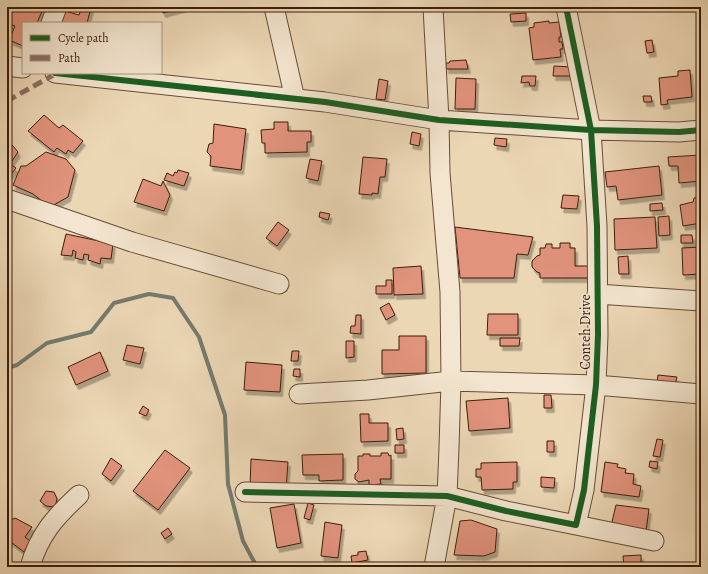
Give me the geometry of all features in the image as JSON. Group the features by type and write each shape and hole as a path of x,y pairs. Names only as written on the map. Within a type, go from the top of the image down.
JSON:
{"street":[{"path":"50,22 57,7"},
{"path":"274,7 295,99"},
{"path":"433,7 439,120 440,173 450,292 451,381 447,496 434,567"},
{"name":"Conteh Drive","path":"566,7 591,130 597,226 596,385 584,490 576,525"},
{"path":"7,66 22,68"},
{"path":"64,74 295,99 439,120 591,130 679,132 701,130"},
{"path":"7,199 132,242 279,284"},
{"path":"597,294 701,302"},
{"path":"299,394 368,390 451,381 596,385 701,394"},
{"path":"245,492 447,496 506,511 654,541"},
{"path":"30,567 40,540 56,518 79,495"}],"building":[{"path":"10,7 37,7 43,9 37,22 22,22 22,46 9,40 15,26 7,23 7,14"},
{"path":"82,7 91,8 87,22 61,22 65,11 79,15"},
{"path":"161,7 185,7 163,13"},
{"path":"526,13 526,21 511,22 510,14"},
{"path":"549,21 549,23 559,22 561,37 559,37 559,42 562,42 563,49 560,49 561,57 533,60 529,28 534,27 534,23"},
{"path":"652,40 654,52 647,53 645,41"},
{"path":"466,60 468,69 446,69 446,63 449,63 450,61"},
{"path":"554,66 572,67 573,76 553,76"},
{"path":"690,70 692,97 667,100 668,104 661,105 659,78 678,76 678,71"},
{"path":"522,76 536,76 535,86 530,86 529,82 521,83"},
{"path":"456,78 476,79 475,109 455,109"},
{"path":"379,79 388,81 385,100 376,99"},
{"path":"643,96 651,96 652,102 644,102"},
{"path":"44,115 59,128 63,125 83,141 73,153 68,150 66,154 57,148 54,152 28,131"},
{"path":"274,122 288,122 288,131 311,131 311,142 307,142 307,152 265,153 265,143 262,143 261,130 274,129"},
{"path":"214,124 246,129 241,170 210,166 211,156 207,152 209,144 213,143"},
{"path":"412,132 421,134 419,146 410,144"},
{"path":"495,138 507,139 506,147 494,145"},
{"path":"7,139 18,152 10,164 16,168 7,179"},
{"path":"46,152 66,159 75,170 68,197 50,207 33,194 13,185 21,166 26,166"},
{"path":"701,155 701,181 679,183 678,166 669,166 668,157"},
{"path":"363,157 387,159 385,177 380,177 378,194 359,194"},
{"path":"310,159 322,161 318,181 306,178"},
{"path":"659,166 662,195 618,200 616,186 607,187 605,172"},
{"path":"178,170 189,173 184,186 164,180 167,173 173,176"},
{"path":"143,179 161,186 163,181 170,195 164,211 134,202"},
{"path":"563,195 579,196 577,209 561,208"},
{"path":"701,197 701,223 683,226 680,205 693,202 694,198"},
{"path":"662,203 663,210 650,211 650,204"},
{"path":"320,212 330,214 328,220 319,217"},
{"path":"669,216 670,235 659,236 658,217"},
{"path":"655,217 657,248 615,250 614,219"},
{"path":"278,222 289,230 277,246 266,238"},
{"path":"455,227 533,237 528,255 517,254 514,278 460,278"},
{"path":"66,234 113,244 111,259 101,258 100,264 88,260 89,255 84,254 83,260 75,258 76,252 73,250 72,256 61,255"},
{"path":"681,235 692,235 693,243 681,243"},
{"path":"560,243 570,243 570,248 575,248 575,266 588,266 588,278 540,278 540,273 532,267 532,261 540,255 540,248 545,248 546,244 552,244 552,248 560,248"},
{"path":"701,247 701,274 683,275 682,248"},
{"path":"628,256 629,274 619,274 618,257"},
{"path":"421,266 423,294 394,295 393,268"},
{"path":"386,280 392,280 392,294 376,294 376,286 386,286"},
{"path":"389,303 395,315 386,320 380,308"},
{"path":"488,314 518,314 518,335 487,335"},
{"path":"356,315 361,315 361,334 350,333 351,326 355,326"},
{"path":"399,336 426,336 426,373 382,374 382,350 399,350"},
{"path":"500,338 520,338 519,346 500,346"},
{"path":"346,341 354,341 354,357 346,358"},
{"path":"127,345 144,348 140,364 123,360"},
{"path":"292,351 299,351 298,361 291,361"},
{"path":"100,352 108,371 76,385 68,367"},
{"path":"246,362 282,365 280,392 244,390"},
{"path":"294,369 300,369 300,377 293,376"},
{"path":"658,375 677,377 675,385 657,382"},
{"path":"544,395 551,395 552,408 544,408"},
{"path":"508,398 510,428 469,431 466,401"},
{"path":"143,406 149,410 146,416 139,413"},
{"path":"360,414 369,414 369,423 388,423 388,441 361,442"},
{"path":"403,428 404,439 397,440 396,429"},
{"path":"657,439 663,440 660,457 653,456"},
{"path":"547,441 554,441 554,452 547,452"},
{"path":"395,445 404,445 404,453 395,453"},
{"path":"165,450 190,468 158,510 133,491"},
{"path":"381,453 388,453 389,456 391,455 391,479 380,479 381,484 369,485 369,480 359,482 355,479 355,474 358,471 358,456 370,454 370,456 381,456"},
{"path":"343,454 343,480 319,481 319,475 303,475 302,455"},
{"path":"111,458 122,466 111,481 102,474"},
{"path":"251,459 288,462 286,490 250,487"},
{"path":"650,461 658,462 657,469 649,467"},
{"path":"517,462 517,482 513,482 513,489 482,490 481,477 476,477 476,469 481,469 481,463"},
{"path":"605,462 618,464 617,467 626,469 625,473 634,474 633,484 641,486 639,497 601,492"},
{"path":"541,477 555,478 554,488 541,487"},
{"path":"46,491 54,492 57,499 55,507 46,506 40,501"},
{"path":"308,503 314,505 310,520 304,518"},
{"path":"294,504 301,543 277,548 270,508"},
{"path":"616,505 649,509 646,531 611,526"},
{"path":"15,518 32,527 25,537 30,541 24,552 7,539 7,522"},
{"path":"471,520 497,529 495,552 484,556 454,555 460,521"},
{"path":"325,522 342,525 338,558 321,556"},
{"path":"168,528 172,534 165,539 161,533"},
{"path":"366,551 368,560 352,563 351,556 358,555 358,552"},
{"path":"641,555 641,567 624,567 623,556"}],"waterway":[{"path":"7,368 17,365 47,343 91,332 114,303 149,294 173,298 199,337 225,415 228,484 243,541 257,567"}],"marked path":[{"path":"7,101 55,74"},
{"path":"245,567 249,564"}],"cycle path":[{"path":"245,492 447,496 506,511 576,525 584,490 596,385 598,335 597,226 591,130 566,7"},
{"path":"64,74 325,102 439,120 591,130 679,132 701,130"}]}
